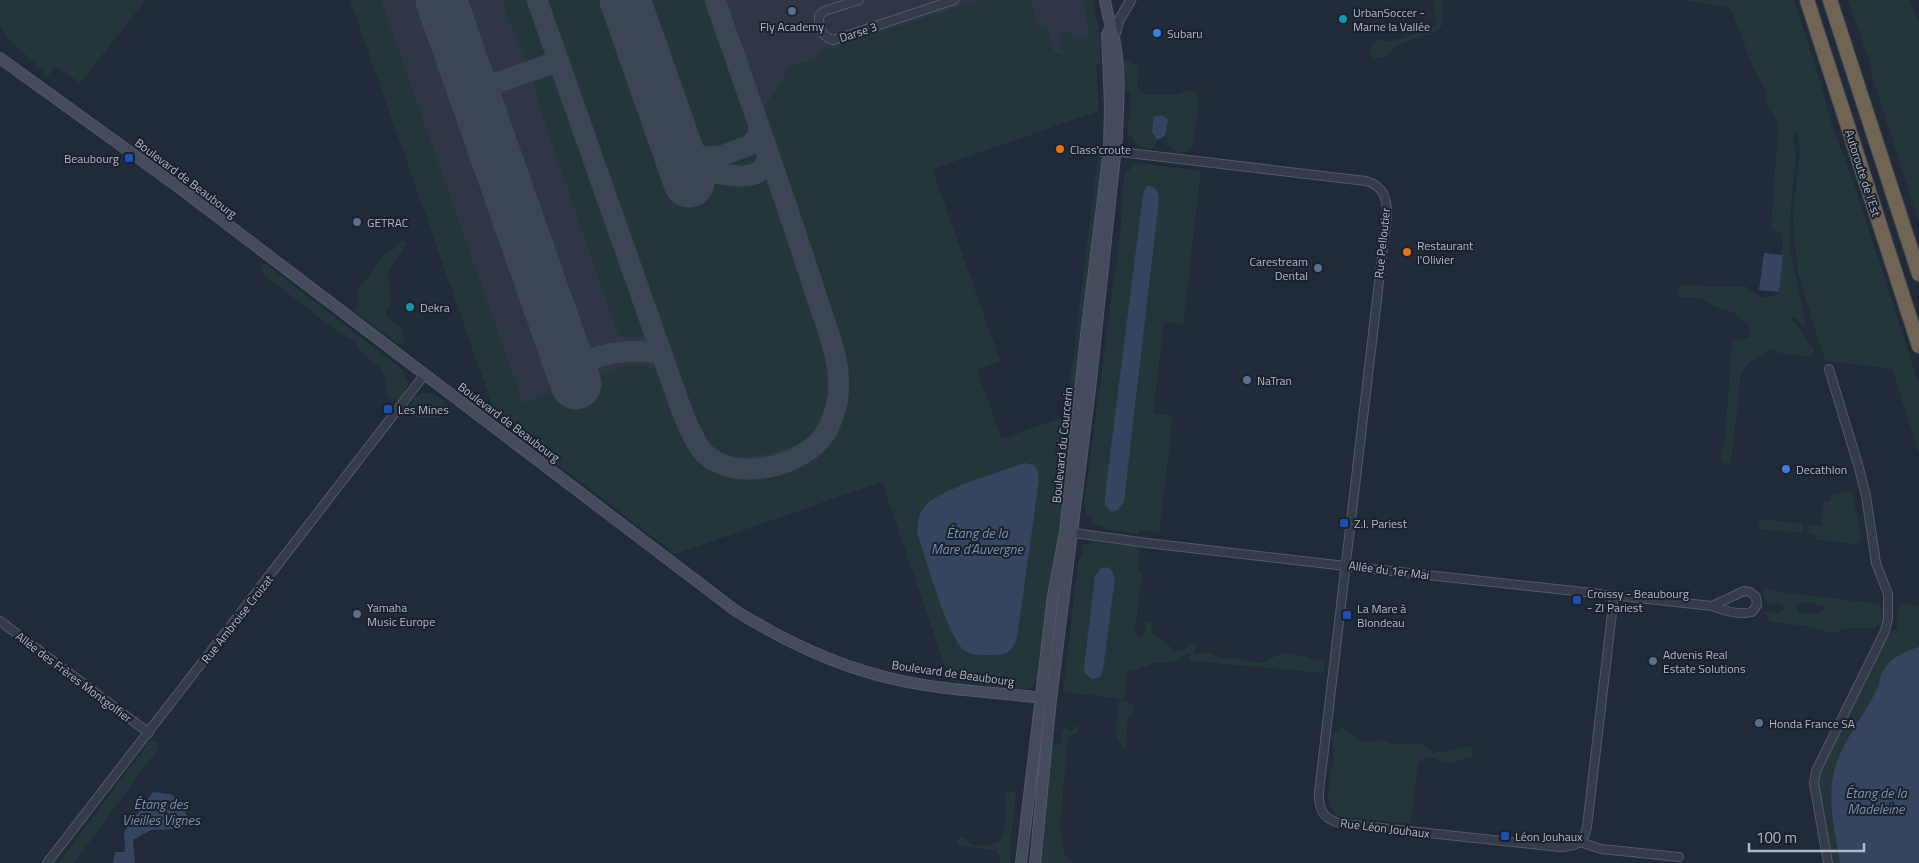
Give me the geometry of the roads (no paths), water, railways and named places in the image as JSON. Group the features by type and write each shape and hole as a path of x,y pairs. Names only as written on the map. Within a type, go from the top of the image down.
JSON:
{"highway":[{"name":"Autoroute de l’Est","path":"1807,0 1919,346"},
{"name":"Autoroute de l’Est","path":"1830,0 1919,274"}],"main road":[{"name":"Boulevard du Courcerin","path":"1035,863 1069,532 1112,151 1107,35 1112,33 1105,0"},
{"name":"Boulevard de Beaubourg","path":"0,58 176,186 736,611 762,627 844,665 889,678 944,687 1052,699"},
{"name":"Boulevard du Courcerin","path":"1021,863 1052,596 1069,532"}],"street":[{"name":"Darse 3","path":"859,0 824,11 820,16 821,31 825,37 833,40 954,0"},
{"path":"1112,33 1132,0"},
{"name":"Rue Pelloutier","path":"1112,151 1357,180 1374,184 1384,193 1387,214 1346,565"},
{"path":"1828,369 1859,468 1866,496 1876,563 1888,594 1889,604 1885,631 1815,776 1828,863"},
{"name":"Rue Ambroise Croizat","path":"48,863 425,374"},
{"name":"Allée du 1er Mai","path":"1069,532 1147,543 1712,606 1724,611 1749,613 1755,608 1757,601 1754,594 1744,591 1712,606"},
{"name":"Rue Léon Jouhaux","path":"1346,565 1320,792 1322,814 1333,821 1344,824 1559,848 1572,847 1580,842"},
{"path":"1614,596 1587,827 1585,836 1580,842 1601,849 1679,857"},
{"name":"Allée des Frères Montgolfier","path":"0,621 149,733"}],"water":[{"path":"1162,115 1168,120 1165,136 1157,140 1152,132 1154,117"},
{"path":"1147,186 1152,186 1158,192 1159,199 1124,501 1118,510 1112,512 1105,505 1105,495 1143,194"},
{"path":"1764,253 1783,255 1779,292 1759,290"},
{"name":"Étang de la Mare d’Auvergne","path":"1024,463 1034,465 1038,471 1039,480 1017,638 1011,650 1005,654 971,654 965,651 958,643 944,614 917,532 918,521 922,510 940,495 969,482"},
{"path":"1107,567 1112,571 1115,578 1103,670 1100,677 1092,679 1085,674 1084,667 1095,576 1100,569"},
{"name":"Étang de la Madeleine","path":"1919,647 1919,863 1840,863 1831,803 1832,783 1839,757 1844,745 1872,699 1884,669 1900,655"},
{"name":"Étang des Vieilles Vignes","path":"153,792 170,794 183,802 187,817 182,829 151,830 133,840 135,863 113,863 115,852 125,852 124,832"}],"place":[{"name":"Fly Academy","path":"792,11"},
{"name":"UrbanSoccer - Marne la Vallée","path":"1343,19"},
{"name":"Subaru","path":"1157,33"},
{"name":"Class'croute","path":"1060,149"},
{"name":"Beaubourg","path":"129,158"},
{"name":"GETRAC","path":"357,222"},
{"name":"Restaurant l'Olivier","path":"1407,252"},
{"name":"Carestream Dental","path":"1318,268"},
{"name":"Dekra","path":"410,307"},
{"name":"NaTran","path":"1247,380"},
{"name":"Les Mines","path":"388,409"},
{"name":"Decathlon","path":"1786,469"},
{"name":"Z.I. Pariest","path":"1344,523"},
{"name":"Croissy - Beaubourg - ZI Pariest","path":"1577,600"},
{"name":"Yamaha Music Europe","path":"357,614"},
{"name":"La Mare à Blondeau","path":"1347,615"},
{"name":"Advenis Real Estate Solutions","path":"1653,661"},
{"name":"Honda France SA","path":"1759,723"},
{"name":"Léon Jouhaux","path":"1505,836"}]}
